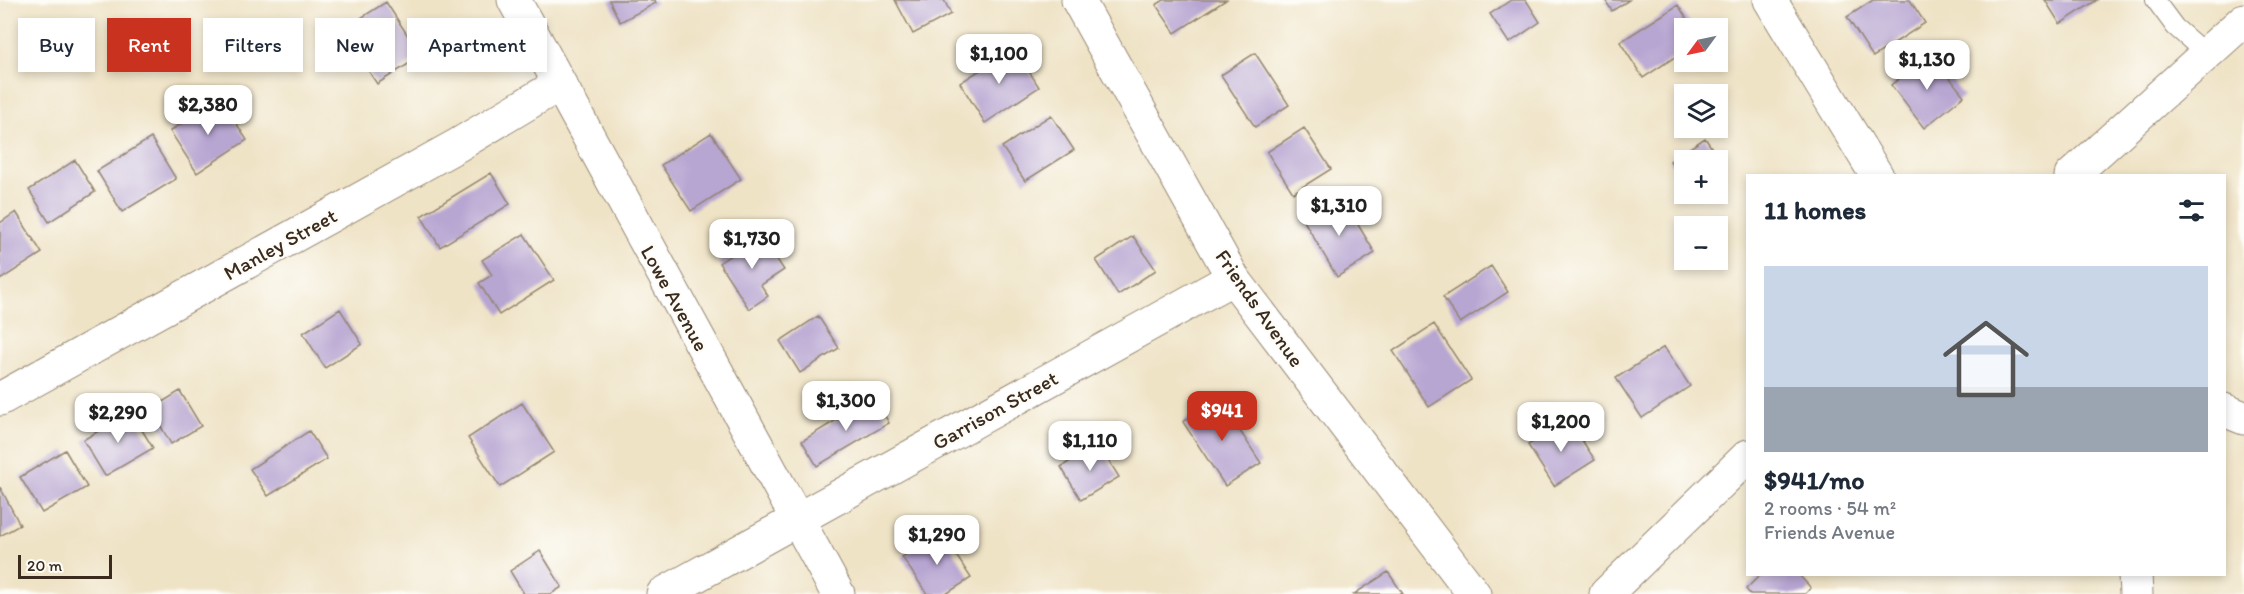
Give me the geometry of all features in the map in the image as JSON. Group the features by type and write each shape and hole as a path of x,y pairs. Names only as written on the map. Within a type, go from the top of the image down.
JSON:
{"street":[{"name":"Lowe Avenue","path":"514,0 558,85 838,594"},
{"name":"Friends Avenue","path":"1078,0 1233,278 1474,594"},
{"path":"1770,0 1876,174"},
{"path":"2073,174 2244,20"},
{"name":"Manley Street","path":"0,399 448,151 558,85"},
{"name":"Garrison Street","path":"663,594 1233,278"},
{"path":"2226,411 2244,418"},
{"path":"1606,594 1746,458"},
{"path":"2135,576 2136,594"}],"lane":[{"path":"2155,0 2175,27 2206,54"}],"building":[{"path":"609,0 655,0 656,3 620,22"},
{"path":"895,0 944,0 951,14 913,34"},
{"path":"1164,0 1226,0 1175,33 1156,5"},
{"path":"1511,0 1526,0 1540,22 1509,43 1490,14"},
{"path":"1605,0 1629,0 1612,11"},
{"path":"1873,0 1910,0 1925,23 1873,57 1847,17"},
{"path":"2045,0 2097,0 2060,24"},
{"path":"386,2 407,34 407,65 377,84 369,72 395,72 395,18 361,18"},
{"path":"1678,5 1686,18 1674,18 1674,58 1643,78 1620,42"},
{"path":"1014,48 1039,87 985,123 960,83"},
{"path":"1255,53 1289,105 1255,127 1221,75"},
{"path":"1931,54 1964,96 1924,128 1891,85"},
{"path":"220,98 247,140 197,173 170,131"},
{"path":"1051,115 1074,150 1025,181 1002,147"},
{"path":"1304,128 1331,169 1293,193 1267,152"},
{"path":"711,133 741,179 691,211 661,165"},
{"path":"151,138 176,179 122,212 97,171"},
{"path":"1705,138 1713,150 1687,150"},
{"path":"75,160 95,192 49,222 29,190"},
{"path":"491,173 510,204 440,247 421,216"},
{"path":"1342,198 1375,253 1337,277 1304,221"},
{"path":"16,212 42,253 0,280 0,223"},
{"path":"524,234 554,280 499,315 479,283 492,275 482,260"},
{"path":"761,235 784,270 761,285 768,296 749,309 719,263"},
{"path":"1133,236 1156,270 1118,295 1096,260"},
{"path":"1491,266 1508,292 1460,323 1443,297"},
{"path":"340,309 362,344 325,368 303,333"},
{"path":"818,316 839,348 800,373 780,341"},
{"path":"1434,324 1471,380 1429,407 1393,351"},
{"path":"1664,347 1690,386 1642,418 1616,378"},
{"path":"180,391 201,426 171,444 151,409"},
{"path":"874,397 889,423 817,466 802,441"},
{"path":"1219,399 1261,463 1225,486 1183,422"},
{"path":"522,403 554,452 500,487 468,438"},
{"path":"131,412 153,448 105,476 83,440"},
{"path":"1568,419 1595,460 1554,486 1528,445"},
{"path":"309,431 327,459 268,496 250,469"},
{"path":"1098,443 1119,477 1081,500 1061,467"},
{"path":"65,450 87,487 42,513 20,477"},
{"path":"0,487 20,525 0,536"},
{"path":"941,532 971,578 946,594 927,594 902,557"},
{"path":"540,551 562,587 551,594 524,594 510,571"},
{"path":"1388,572 1403,594 1354,594"},
{"path":"1759,576 1800,576 1811,588 1805,594 1750,594 1746,589"}]}
